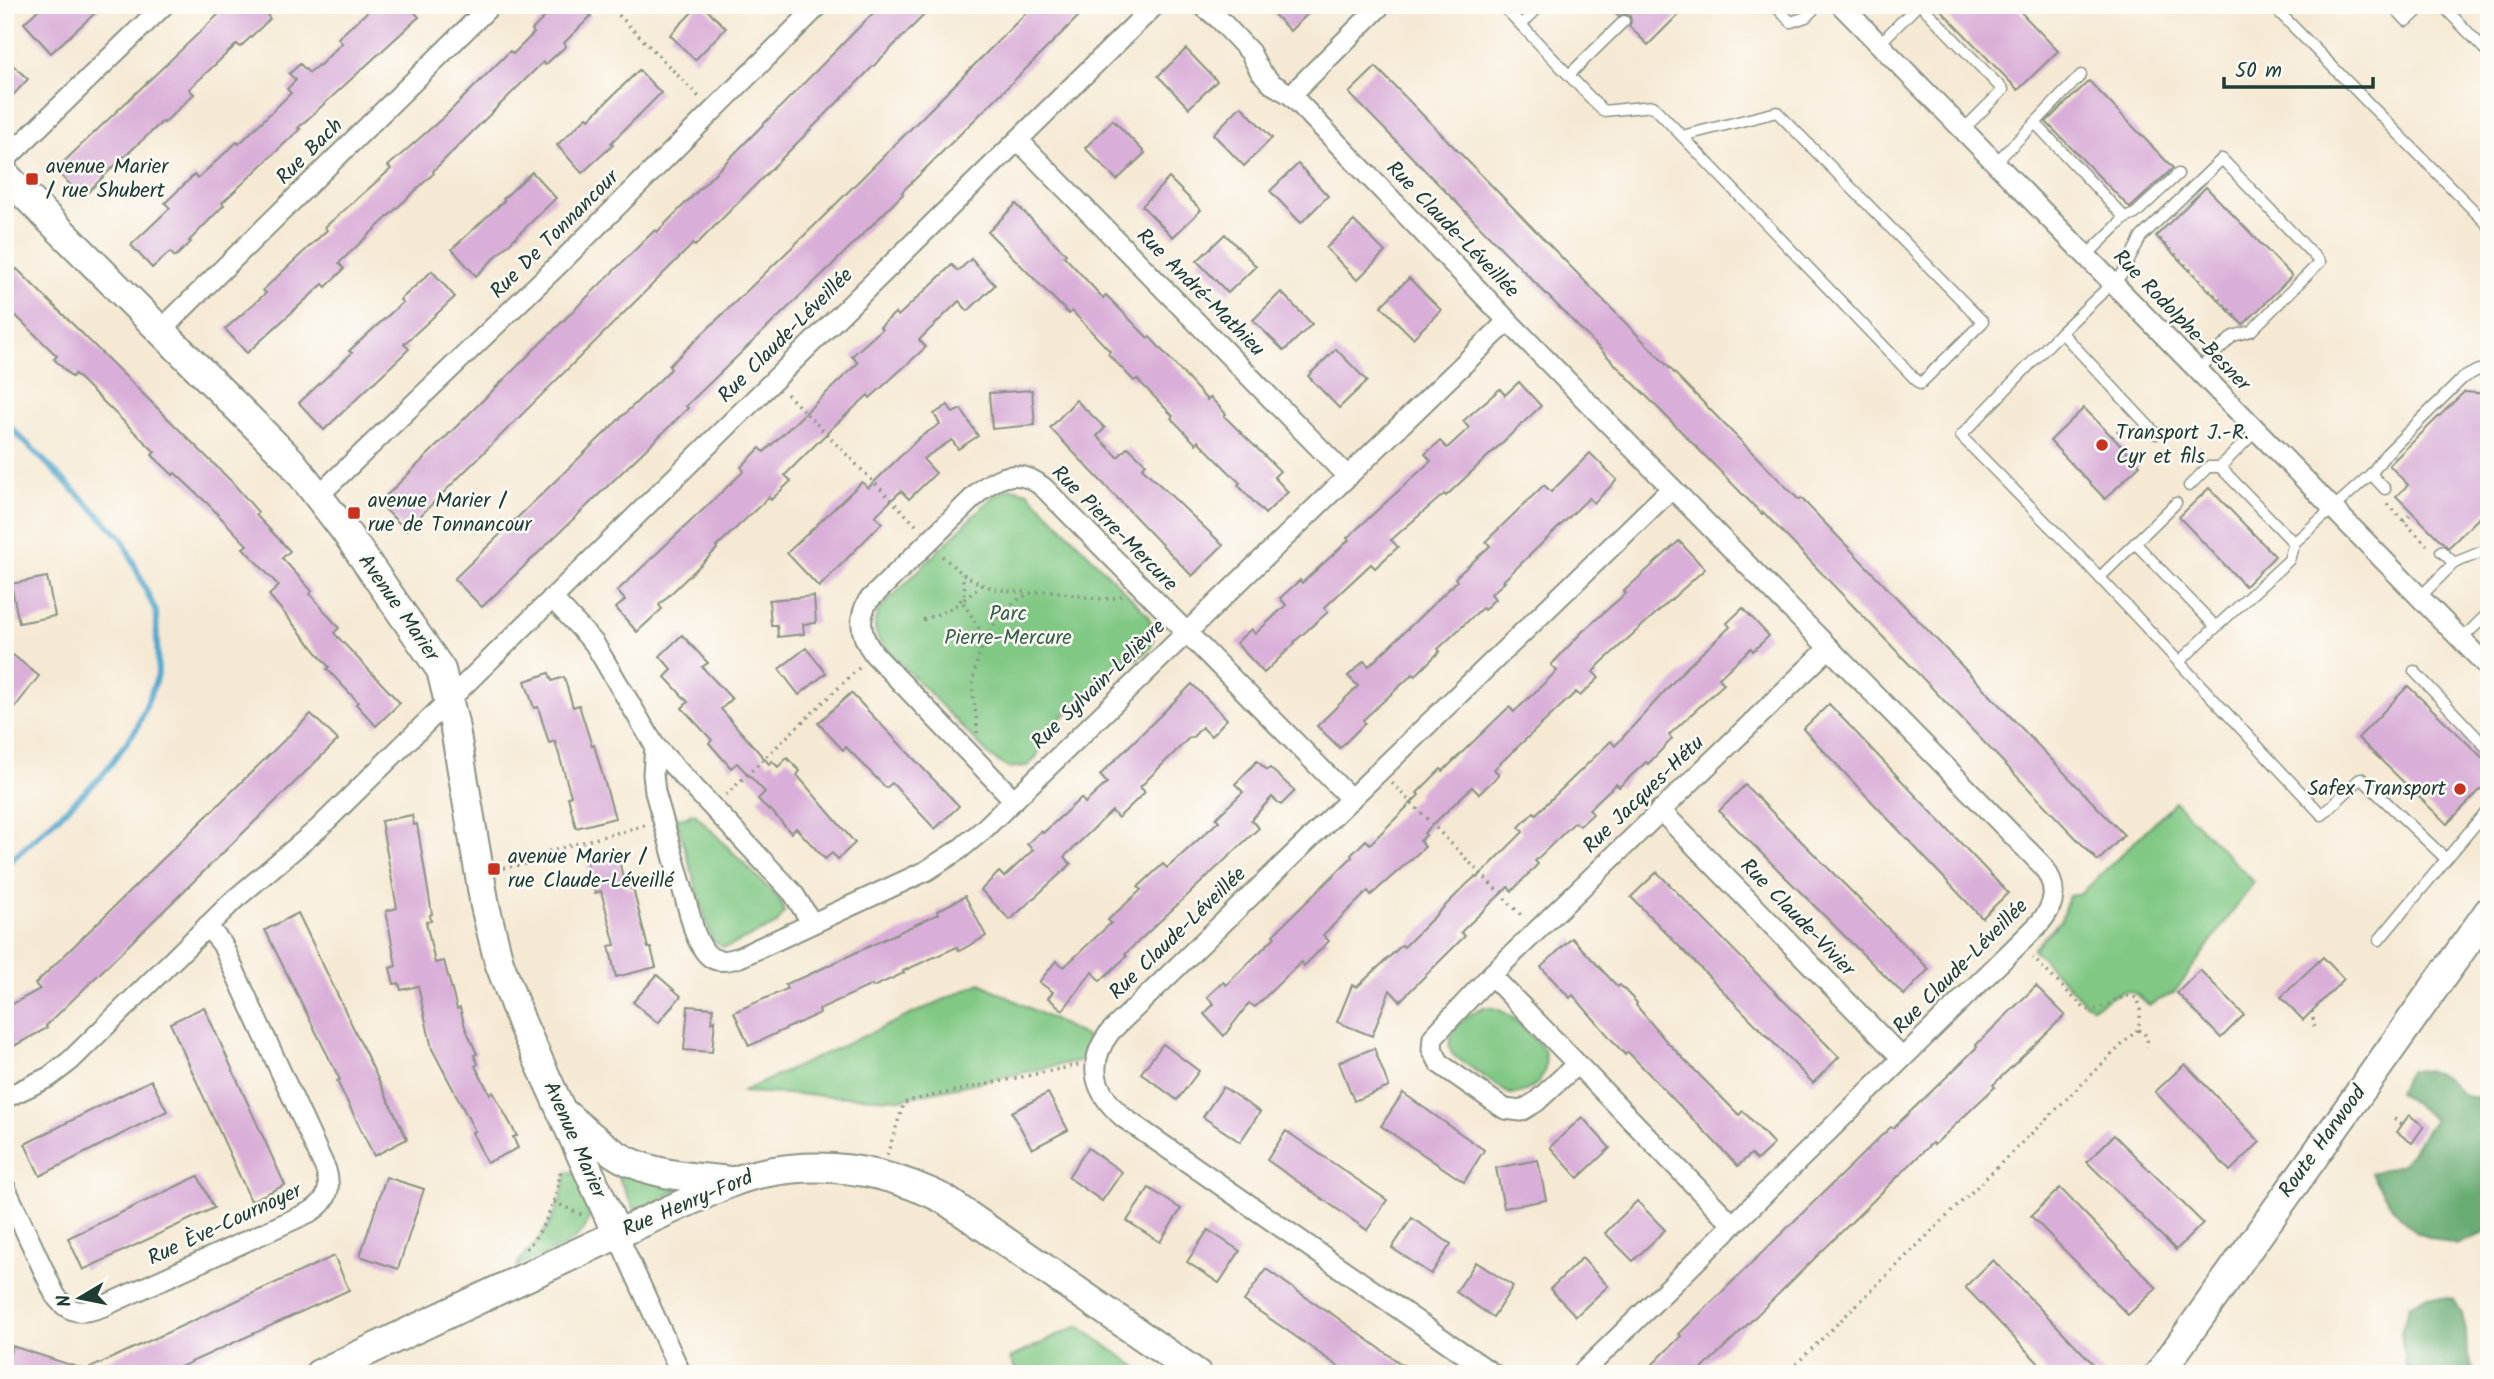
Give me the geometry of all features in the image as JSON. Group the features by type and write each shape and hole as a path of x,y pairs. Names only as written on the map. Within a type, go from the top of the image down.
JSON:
{"street":[{"path":"5,160 164,5"},
{"name":"Rue Bach","path":"160,331 491,5"},
{"name":"Rue De Tonnancour","path":"319,495 545,278 820,5"},
{"name":"Rue Claude-Léveillée","path":"449,699 1155,5"},
{"name":"Rue Claude-Léveillée","path":"1202,5 1250,52 1265,77 1291,95 1507,321 2042,865 2054,889 2054,899 2047,915 1581,1374"},
{"path":"1291,95 1381,5"},
{"name":"Rue Rodolphe-Besner","path":"1841,5 2489,668"},
{"name":"Rue André-Mathieu","path":"1018,140 1348,477"},
{"name":"Avenue Marier","path":"5,175 291,461 319,495 441,670 449,699 494,945 511,998 617,1234"},
{"name":"Rue Sylvain-Lelièvre","path":"655,746 653,774 656,792 695,933 707,955 713,960 730,961 926,871 972,840 1507,321"},
{"name":"Rue Pierre-Mercure","path":"1014,800 868,646 861,627 863,610 868,601 894,574 990,483 1019,474 1029,477 1044,488 1351,799"},
{"name":"Rue Claude-Léveillée","path":"1493,1374 1125,1118 1106,1100 1099,1088 1096,1057 1110,1032 1672,488"},
{"path":"552,598 594,643 646,735 793,893 813,923"},
{"name":"Rue Jacques-Hétu","path":"1576,1065 1536,1102 1521,1111 1505,1109 1440,1064 1432,1049 1433,1037 1491,975 1829,648"},
{"path":"5,1098 49,1077 70,1061 248,887 319,828 449,699"},
{"name":"Rue Claude-Vivier","path":"1660,810 1902,1058"},
{"name":"Route Harwood","path":"2159,1374 2489,911"},
{"name":"Rue Ève-Cournoyer","path":"5,1186 55,1295 65,1307 79,1313 104,1307 310,1212 323,1203 329,1191 326,1170 222,944 207,926"},
{"path":"1491,975 1732,1224"},
{"path":"560,1110 607,1148 635,1164 667,1174 733,1182"},
{"name":"Rue Henry-Ford","path":"318,1374 733,1182 765,1172 813,1168 863,1171 911,1184 944,1199 1197,1374"},
{"path":"617,1234 681,1374"}],"lane":[{"path":"1502,5 1603,110 1653,106 1920,384 1983,322 1777,112 1682,136"},
{"path":"1521,25 1541,5"},
{"path":"1774,5 1791,22 1805,18 1818,5"},
{"path":"1879,44 1920,5 2003,90 1963,130"},
{"path":"2272,5 2489,226"},
{"path":"2392,5 2407,21 2424,5"},
{"path":"2442,5 2489,54"},
{"path":"1569,75 1624,21"},
{"path":"1995,163 2081,75"},
{"path":"2035,123 2125,218"},
{"path":"2197,371 2233,336 2251,331 2320,262 2221,159 2141,237 2127,268 1961,436 2100,577 2322,815 2361,778 2446,859"},
{"path":"2086,256 2125,218 2135,214 2178,174"},
{"path":"2061,332 2156,434"},
{"path":"2179,662 2289,560 2294,543 2350,495 2386,454 2463,378 2472,372 2489,370"},
{"path":"2189,486 2208,467 2220,467 2256,431"},
{"path":"2220,467 2294,543"},
{"path":"2371,474 2385,489"},
{"path":"2100,577 2175,503"},
{"path":"2135,543 2216,627"},
{"path":"2419,598 2454,563 2489,549"},
{"path":"2441,551 2454,563"},
{"path":"2461,640 2489,612"},
{"path":"2414,671 2489,750"},
{"path":"2379,940 2489,808"}],"path":[{"path":"609,5 703,100"},
{"path":"2156,236 2243,324"},
{"path":"783,390 920,530"},
{"path":"2112,437 2118,431"},
{"path":"2393,498 2387,504 2426,546 2431,541"},
{"path":"2404,522 2412,512"},
{"path":"937,552 960,572 982,585 1104,600 1128,594"},
{"path":"960,572 966,594 962,601"},
{"path":"923,620 962,601 982,585"},
{"path":"977,742 978,717 973,679 986,640 1011,604 1031,593"},
{"path":"962,601 986,640"},
{"path":"972,629 977,625"},
{"path":"722,799 864,663"},
{"path":"1390,782 1528,922"},
{"path":"494,869 525,864 549,851 650,824"},
{"path":"1786,1374 2137,1030 2141,1008 2138,1001 2131,996 2123,996 2092,1011 2085,1009 2028,954"},
{"path":"2312,1011 2315,1031"},
{"path":"2137,1030 2148,1038 2147,1047"},
{"path":"886,1159 904,1103 1081,1065"},
{"path":"2394,1119 2403,1124"},
{"path":"519,1255 539,1234 551,1210 559,1183 562,1155"}],"green space":[{"name":"Parc Pierre-Mercure","path":"1012,488 1028,492 1147,614 1155,631 1151,647 1140,657 1114,668 1053,726 1035,759 1027,766 1008,768 990,756 881,643 875,631 875,623 879,610 994,495"},
{"path":"2175,802 2254,882 2174,993 2149,1005 2140,997 2126,991 2092,1007 2033,949 2061,920 2069,896 2081,894"},
{"path":"694,813 780,900 784,912 777,924 730,946 723,947 712,940 676,818 689,817 689,814"},
{"path":"980,983 1089,1038 1083,1060 900,1099 741,1092"},
{"path":"1484,1007 1502,1011 1524,1028 1544,1049 1544,1072 1539,1081 1529,1089 1508,1093 1453,1055 1450,1040 1457,1026"},
{"path":"2409,1070 2439,1074 2463,1094 2472,1097 2486,1095 2489,1081 2489,1231 2456,1245 2416,1233 2392,1207 2371,1173 2403,1164 2434,1119 2398,1092"},
{"path":"617,1170 679,1190 644,1207 634,1208"},
{"path":"567,1172 576,1174 588,1201 589,1218 584,1228 566,1245 517,1266 539,1240 552,1219 560,1202"},
{"path":"2426,1296 2454,1299 2462,1314 2467,1354 2475,1374 2406,1374 2401,1332 2409,1305"},
{"path":"1078,1326 1147,1374 1017,1374 1010,1358"}],"building":[{"path":"43,5 104,5 51,53 24,23"},
{"path":"214,5 278,5 267,15 270,19 240,47 237,44 189,89 194,94 83,197 55,170 220,13"},
{"path":"375,5 408,5 419,17 298,128 300,129 222,203 224,205 189,241 191,242 175,257 170,252 152,268 131,245 170,208 165,203 194,175 198,178 237,142 239,144 291,93 287,89 296,80 289,74 300,64 309,73 319,66 342,43 338,38"},
{"path":"556,5 580,5 591,16 564,43 566,46 545,65 543,62 433,171 434,173 339,263 344,269 326,287 323,284 247,353 225,329 266,293 263,290 327,230 325,227 391,169 388,166 446,115 510,51 513,54"},
{"path":"699,5 726,28 695,60 670,35"},
{"path":"881,5 934,5 695,246 693,244 406,530 379,503 655,230 657,232"},
{"path":"1034,5 1090,5 832,265 686,406 688,408 670,426 482,607 454,579 671,369 669,366 815,225"},
{"path":"1265,5 1317,5 1290,31"},
{"path":"1608,5 1688,5 1648,45 1629,26 1630,16 1619,16"},
{"path":"1936,5 2014,5 2058,51 2018,90"},
{"path":"1186,49 1217,81 1189,108 1158,76"},
{"path":"5,58 28,79 5,104"},
{"path":"1376,67 1799,500 1801,498 2124,835 2098,861 1763,512 1762,514 1349,93"},
{"path":"639,70 661,93 611,143 613,145 582,173 557,145 587,117 589,119"},
{"path":"2089,81 2173,168 2130,208 2046,122"},
{"path":"1241,106 1272,138 1244,166 1213,134"},
{"path":"1113,120 1145,153 1117,180 1085,148"},
{"path":"1298,164 1328,196 1301,223 1270,191"},
{"path":"532,172 556,198 476,276 452,249"},
{"path":"1169,178 1201,210 1173,237 1142,206"},
{"path":"2206,187 2292,276 2243,325 2156,236"},
{"path":"1016,204 1066,254 1064,256 1103,298 1106,295 1148,338 1150,337 1207,400 1210,397 1226,414 1224,416 1280,471 1274,477 1288,492 1265,514 1238,485 1240,483 1198,441 1196,444 1137,379 1134,381 1108,354 1110,351 1072,311 1069,314 988,232"},
{"path":"1354,221 1385,252 1357,280 1326,248"},
{"path":"1225,234 1256,266 1228,293 1197,261"},
{"path":"971,259 995,285 968,311 959,301 919,340 926,347 832,428 785,475 791,481 771,500 769,497 716,547 717,549 659,605 662,609 637,632 616,608 625,600 617,591 744,471 741,467 760,448 764,452 858,363 852,356 882,329 880,327 895,313 898,316 952,265 958,271"},
{"path":"17,269 232,482 258,512 256,515 290,551 282,558 312,591 310,594 339,628 334,633 400,703 376,726 269,595 279,586 243,548 247,545 209,505 152,455 155,452 75,374 72,377 54,359 57,356 5,305 5,281"},
{"path":"432,271 455,297 404,344 409,349 324,430 299,403"},
{"path":"1409,278 1441,310 1413,338 1381,306"},
{"path":"1281,292 1312,324 1284,351 1253,320"},
{"path":"1336,349 1367,381 1339,408 1308,376"},
{"path":"1519,382 1541,406 1446,496 1444,494 1391,540 1398,547 1375,568 1371,564 1324,608 1328,612 1264,673 1236,643 1251,629 1255,634 1286,605 1280,598 1300,580 1302,583 1431,461 1425,454 1440,441 1447,448 1469,428 1463,421 1500,389 1505,395"},
{"path":"1032,390 1035,425 992,429 989,393"},
{"path":"2464,392 2489,394 2489,508 2448,548 2396,496 2408,485 2389,465"},
{"path":"1076,400 1105,428 1097,436 1118,457 1128,447 1146,464 1142,468 1223,545 1192,576 1050,428"},
{"path":"948,405 953,413 961,409 978,436 958,449 952,440 923,459 936,473 909,499 901,491 875,516 882,523 819,587 787,553 862,482 868,488 920,437 940,424 934,414"},
{"path":"2084,408 2140,465 2105,499 2050,441"},
{"path":"1590,453 1617,480 1594,503 1589,498 1503,581 1505,582 1491,594 1495,599 1438,649 1440,651 1415,676 1413,674 1363,720 1365,723 1340,748 1317,726 1358,686 1348,676 1364,661 1369,666 1457,581 1455,578 1490,546 1486,541 1544,485 1551,492"},
{"path":"2209,488 2275,556 2245,586 2179,517"},
{"path":"1679,541 1705,569 1600,664 1593,672 1599,678 1580,696 1576,692 1494,769 1499,775 1479,794 1472,787 1424,833 1426,835 1420,841 1425,847 1371,895 1368,891 1323,935 1329,941 1304,966 1301,962 1255,1007 1249,1003 1224,1036 1204,1014 1214,1004 1207,997 1223,982 1226,985 1352,857 1351,855 1366,840 1370,844 1441,769 1443,771 1509,707 1514,712 1557,671 1551,665 1582,632 1626,593 1624,591"},
{"path":"47,577 55,616 19,623 11,584"},
{"path":"814,596 816,623 803,624 804,634 778,637 777,625 771,625 769,600"},
{"path":"1743,608 1769,636 1753,651 1751,648 1719,678 1724,684 1669,735 1672,739 1648,764 1646,762 1619,787 1616,784 1589,809 1593,814 1580,826 1575,822 1535,861 1538,864 1512,891 1508,887 1461,932 1465,936 1400,1001 1390,990 1372,1036 1337,1022 1352,985 1357,987 1402,945 1404,947 1523,832 1519,827 1534,812 1536,814 1611,741 1615,746 1686,668 1730,627 1727,623"},
{"path":"682,635 708,663 702,667 732,699 721,709 769,764 772,761 778,767 787,758 800,771 797,775 855,843 838,859 832,853 825,859 796,828 791,833 758,799 765,792 737,763 731,768 709,743 712,740 682,708 688,702 665,677 672,670 660,656"},
{"path":"806,648 826,673 799,695 779,669"},
{"path":"13,655 39,676 15,707 5,699 5,666"},
{"path":"549,673 552,681 564,677 573,707 579,705 592,746 594,745 615,818 576,828 568,797 571,796 555,741 549,743 538,707 534,708 525,681"},
{"path":"1192,684 1227,719 1211,736 1202,727 1190,737 1140,787 1145,792 1118,818 1112,811 1064,857 1071,864 1010,920 981,890 999,872 1004,877 1033,850 1027,844 1041,831 1043,833 1081,798 1085,803 1107,783 1100,775"},
{"path":"2408,686 2489,764 2489,781 2447,824 2358,738"},
{"path":"851,693 959,806 935,829 892,783 886,788 846,747 843,750 818,723"},
{"path":"1829,704 2008,893 1982,918 1803,729"},
{"path":"311,714 338,740 46,1026 47,1028 5,1051 5,1008 40,989 35,984"},
{"path":"1257,761 1267,770 1270,768 1295,791 1281,805 1272,797 1251,820 1259,828 1125,954 1127,956 1100,981 1092,972 1063,1010 1048,998 1053,992 1039,982 1056,961 1064,967 1111,923 1108,920 1141,890 1138,887 1163,864 1167,868 1219,821 1216,818 1243,792 1235,784"},
{"path":"1745,785 1929,969 1904,995 1719,811"},
{"path":"412,815 414,825 417,824 432,914 431,921 426,922 435,963 444,961 457,1009 460,1008 477,1054 474,1055 478,1064 475,1066 517,1136 513,1137 518,1148 487,1163 472,1132 475,1131 432,1049 418,986 401,990 399,983 394,984 390,968 396,966 386,911 397,908 381,821"},
{"path":"617,853 626,889 633,888 648,948 651,948 656,967 616,977 609,946 615,945 601,891 595,893 586,860"},
{"path":"1657,872 1839,1057 1813,1083 1631,897"},
{"path":"965,896 986,936 959,951 957,947 819,1009 820,1013 749,1046 734,1012 787,989 785,984 938,914 937,911"},
{"path":"298,913 407,1139 374,1156 337,1081 340,1080 265,930"},
{"path":"1572,938 1618,987 1620,985 1637,1003 1666,1041 1739,1115 1743,1111 1774,1144 1757,1160 1751,1154 1738,1166 1628,1052 1625,1055 1573,995 1570,998 1541,967"},
{"path":"2323,957 2344,979 2303,1020 2281,997"},
{"path":"2200,970 2244,1015 2221,1038 2177,993"},
{"path":"657,975 681,996 658,1023 633,1002"},
{"path":"2036,986 2065,1015 1993,1085 1995,1087 1934,1145 1932,1143 1697,1374 1643,1374 1681,1336 1679,1334 1880,1137 1956,1068"},
{"path":"688,1006 713,1008 712,1022 715,1020 712,1052 684,1050"},
{"path":"204,1007 285,1185 251,1201 170,1023"},
{"path":"1163,1044 1199,1071 1177,1100 1141,1073"},
{"path":"1374,1048 1389,1087 1354,1101 1339,1062"},
{"path":"2185,1064 2260,1142 2230,1171 2155,1092"},
{"path":"151,1080 167,1111 40,1176 25,1144"},
{"path":"1223,1087 1260,1112 1240,1142 1203,1117"},
{"path":"1048,1093 1068,1130 1032,1149 1012,1112"},
{"path":"1403,1093 1484,1150 1464,1182 1381,1126"},
{"path":"2409,1115 2424,1126 2412,1143 2397,1132"},
{"path":"1582,1117 1610,1148 1578,1178 1550,1147"},
{"path":"1286,1131 1387,1200 1367,1230 1267,1160"},
{"path":"2114,1135 2203,1223 2176,1250 2087,1162"},
{"path":"1088,1148 1122,1172 1102,1201 1068,1177"},
{"path":"1538,1160 1546,1200 1504,1208 1496,1168"},
{"path":"198,1176 214,1208 83,1270 68,1238"},
{"path":"386,1177 424,1189 398,1269 360,1256"},
{"path":"1149,1188 1181,1209 1160,1242 1127,1221"},
{"path":"2060,1188 2157,1288 2128,1315 2031,1216"},
{"path":"1637,1201 1665,1230 1633,1261 1605,1233"},
{"path":"1412,1218 1451,1244 1431,1274 1392,1248"},
{"path":"1208,1230 1240,1251 1219,1283 1187,1262"},
{"path":"334,1256 349,1290 165,1374 5,1374 12,1346 86,1370"},
{"path":"1582,1258 1608,1286 1576,1316 1550,1289"},
{"path":"1993,1260 2103,1374 2049,1374 1965,1287"},
{"path":"1476,1262 1513,1286 1493,1317 1456,1292"},
{"path":"1266,1269 1415,1374 1349,1374 1244,1301"}],"waterway":[{"path":"5,422 122,538 156,612 158,675 137,728 102,776 5,866"}],"place":[{"name":"avenue Marier / rue Shubert","path":"32,179"},
{"name":"Transport J.-R. Cyr et fils","path":"2102,445"},
{"name":"avenue Marier / rue de Tonnancour","path":"354,513"},
{"name":"Safex Transport","path":"2460,789"},
{"name":"avenue Marier / rue Claude-Léveillé","path":"494,869"}]}
